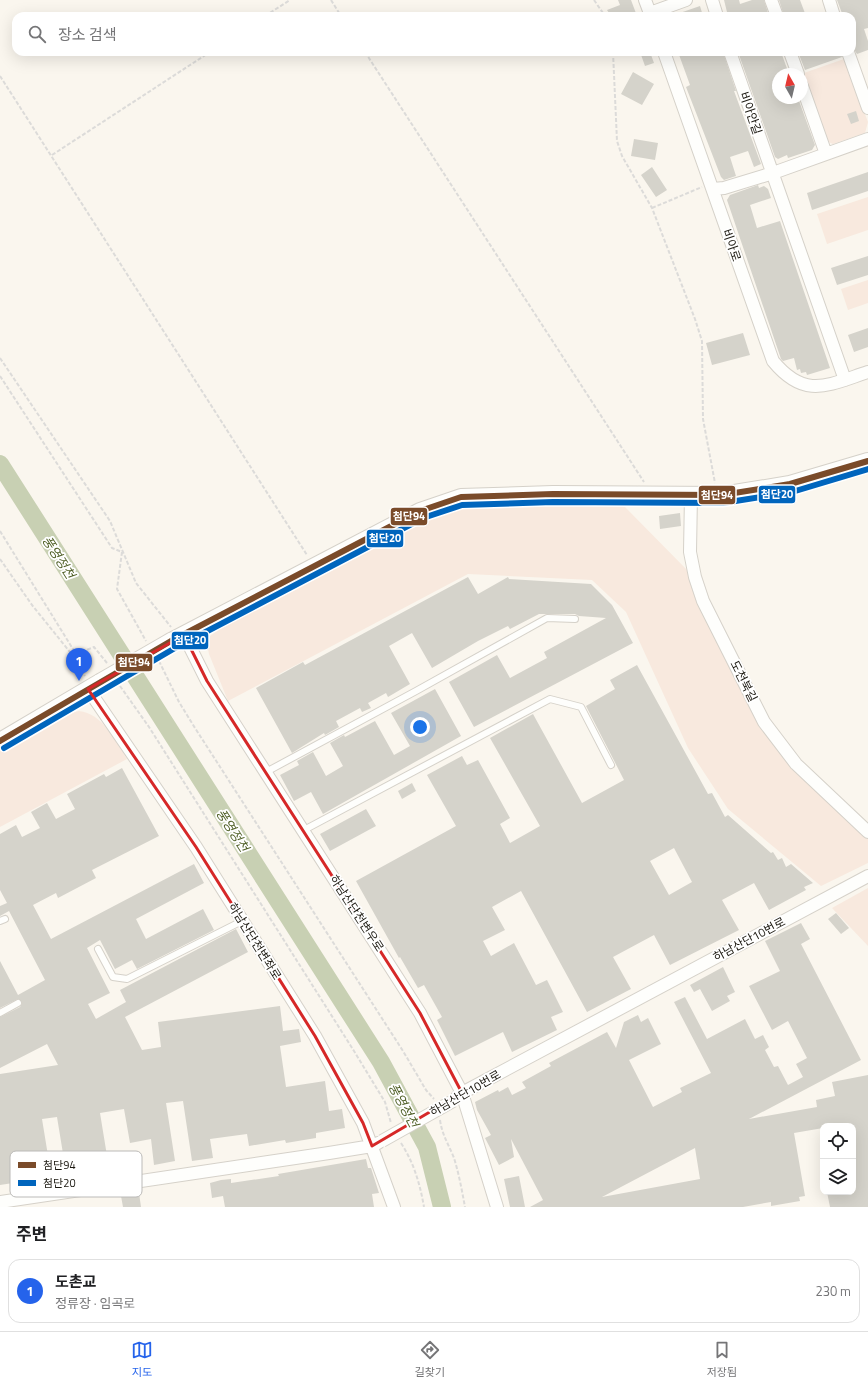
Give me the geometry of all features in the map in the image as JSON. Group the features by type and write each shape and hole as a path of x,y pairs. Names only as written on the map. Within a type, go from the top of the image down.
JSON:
{"main road":[{"path":"0,741 94,685 178,638 420,511 461,496 651,494 716,495 790,484 868,461"}],"street":[{"path":"645,0 649,12"},
{"path":"657,12 686,0"},
{"path":"712,0 716,12"},
{"path":"771,0 776,12"},
{"path":"829,0 833,12"},
{"name":"비아로","path":"665,56 773,361 783,373 796,382 811,387 827,386 868,372"},
{"name":"비아안길","path":"731,56 773,173"},
{"path":"791,56 796,68"},
{"path":"849,56 868,108"},
{"path":"808,103 826,154"},
{"path":"713,189 724,188 773,173 868,139"},
{"path":"773,173 845,380"},
{"name":"도천북길","path":"691,495 690,552 695,577 703,601 764,722 796,764 868,832"},
{"name":"하남산단천변우로","path":"178,638 304,830 420,1013 458,1097 497,1207"},
{"name":"하남산단천변좌로","path":"94,685 315,1036 363,1123 377,1144 394,1207"},
{"name":"하남산단10번로","path":"142,1180 377,1144 458,1097 868,876"},
{"name":"하남산단10번로","path":"0,1202 32,1197"}],"lane":[{"path":"266,772 547,618 575,619"},
{"path":"304,830 550,699 581,707 611,765"},
{"path":"98,949 113,977 127,979 242,921"},
{"path":"0,1013 18,1003"}],"path":[{"path":"271,12 290,0"},
{"path":"331,0 338,12"},
{"path":"594,0 602,12"},
{"path":"52,155 204,56"},
{"path":"368,56 651,494"},
{"path":"614,56 617,141 622,156 652,208 696,319 702,341 703,419 716,495"},
{"path":"0,76 315,566"},
{"path":"652,208 701,187 713,189"},
{"path":"0,358 110,520 136,583 178,638"},
{"path":"0,376 112,548 122,552"},
{"path":"0,531 76,654 78,662"},
{"path":"122,552 117,589 148,644"},
{"path":"0,558 32,605 78,662 85,676 94,685"},
{"path":"76,654 94,647 108,665"},
{"path":"157,657 179,702 195,728 403,1051 426,1090 437,1104"},
{"path":"117,681 291,950 377,1087 385,1102 392,1125"},
{"path":"440,1116 444,1137 453,1157 460,1181 465,1207"},
{"path":"399,1137 416,1172 424,1207"}],"highlighted area":[{"path":"184,635 207,681 420,1013 462,1093 372,1146 363,1123 315,1036 196,847 88,689"}],"shaded area":[{"path":"844,59 868,122 865,133 833,144 826,141 808,93 808,72"},
{"path":"868,197 868,230 827,244 817,214"},
{"path":"868,280 868,303 848,310 841,289"},
{"path":"477,502 615,502 625,507 692,575 769,730 868,832 868,863 821,886 728,809 688,748 626,612 592,580 468,574 228,701 209,654 207,644 210,636 223,627 298,587 397,531 433,513 460,504"},
{"path":"79,711 95,717 108,729 127,759 0,827 0,751 71,713"},
{"path":"868,888 868,946 832,908"}],"building":[{"path":"618,0 631,0 636,12 608,12 607,10 620,5"},
{"path":"724,0 739,0 740,4 752,0 764,0 768,12 727,12"},
{"path":"779,0 800,0 804,12 783,12"},
{"path":"837,0 868,0 868,28 864,29 868,41 868,50 857,54 856,52 856,12 842,12"},
{"path":"700,6 702,12 683,12"},
{"path":"641,56 651,56 654,63 645,66"},
{"path":"679,56 724,56 736,91 734,91 761,164 754,167 748,151 730,157 736,176 724,180 721,177 686,87 690,85"},
{"path":"739,56 782,56 787,68 772,68 772,104 800,104 815,145 812,150 788,158 787,155 778,159 775,157"},
{"path":"800,56 842,56 808,69 804,68"},
{"path":"633,72 654,84 642,105 621,94"},
{"path":"856,111 859,121 851,124 847,114"},
{"path":"634,139 658,143 655,160 631,156"},
{"path":"652,167 667,190 656,197 641,175"},
{"path":"868,172 868,191 812,210 807,193"},
{"path":"758,185 759,188 764,186 768,189 771,198 750,205 757,228 780,221 830,368 807,375 806,372 801,373 800,369 797,370 794,358 783,361 781,359 727,200 730,195"},
{"path":"868,256 868,275 837,285 831,268"},
{"path":"868,328 868,347 854,352 848,335"},
{"path":"743,333 750,355 712,365 706,343"},
{"path":"680,513 681,526 660,529 659,516"},
{"path":"468,577 478,594 508,577 509,579 591,584 612,605 633,643 474,727 449,682 497,655 510,678 547,658 544,652 606,618 579,616 575,614 539,614 510,629 508,626 478,641 432,668 412,633 389,646 410,684 388,697 386,693 368,703 371,708 362,712 360,708 336,721 339,727 325,735 324,733 292,753 256,688 303,662 305,665"},
{"path":"637,665 708,794 712,793 725,817 728,815 771,853 773,852 778,860 782,858 786,867 791,864 813,883 804,887 806,890 769,910 754,883 722,900 739,930 670,965 654,935 613,957 631,989 587,1012 521,891 492,907 505,930 483,941 491,956 514,943 536,985 547,980 563,1012 551,1017 557,1030 512,1052 503,1032 455,1056 437,1020 442,1017 424,985 418,988 400,957 399,958 356,881 456,826 427,775 462,756 467,765 478,760 510,818 500,824 510,843 540,826 490,738 533,714 582,803 624,780 586,706 615,689 610,680","holes":["674,848 692,882 669,895 650,861"]},
{"path":"435,689 461,736 323,814 311,792 294,801 280,775 299,765 297,761 313,752 326,776 343,766 330,743 375,721 394,755 410,746 391,713"},
{"path":"122,768 159,836 92,870 96,878 58,898 56,893 33,905 51,939 194,864 204,883 136,919 146,939 203,909 214,930 137,969 132,960 115,969 100,940 87,948 110,993 88,1004 96,1019 126,1002 120,990 236,929 248,952 125,1017 142,1050 161,1047 158,1022 280,1006 283,1031 299,1029 301,1042 280,1046 286,1087 325,1081 329,1111 342,1109 345,1128 316,1133 316,1138 286,1143 285,1140 249,1146 247,1134 210,1139 213,1158 192,1161 183,1101 166,1103 175,1161 154,1165 151,1139 130,1143 124,1109 100,1113 106,1151 63,1151 57,1117 42,1119 47,1151 10,1151 10,1183 0,1185 0,1074 58,1065 47,1044 0,1068 0,1017 20,1007 22,1003 18,999 0,1008 0,961 18,995 45,980 9,911 0,916 0,906 7,903 0,890 0,834 16,825 22,837 40,828 31,812 47,803 56,819 75,809 67,794 104,774 106,777"},
{"path":"412,783 416,791 402,799 398,791"},
{"path":"366,809 376,826 330,851 320,834"},
{"path":"836,913 849,928 841,934 828,919"},
{"path":"801,923 810,939 801,944 861,1060 749,1119 817,1107 816,1100 835,1096 832,1082 868,1075 868,1207 830,1207 828,1195 856,1195 856,1123 820,1123 820,1129 794,1133 805,1196 799,1197 800,1201 771,1206 771,1202 743,1207 530,1207 543,1200 511,1139 514,1157 499,1165 485,1138 491,1135 477,1110 475,1102 498,1090 499,1092 508,1087 512,1095 526,1088 522,1082 551,1066 549,1063 607,1032 616,1048 624,1022 638,1015 641,1022 648,1018 661,1044 629,1060 653,1107 682,1092 680,1088 711,1073 674,1002 685,997 707,1039 745,1019 755,1039 763,1035 769,1047 765,1050 774,1067 778,1066 788,1085 803,1077 796,1064 807,1058 788,1021 772,1030 749,986 780,971 765,941","holes":["695,1148 700,1179 602,1197"]},
{"path":"723,967 735,992 727,996 730,1001 712,1011 700,989 694,992 690,985"},
{"path":"366,1159 368,1168 371,1168 379,1193 372,1194 374,1207 225,1207 223,1196 212,1198 210,1183 221,1180 231,1179 231,1183 279,1176 278,1174"},
{"path":"519,1176 525,1207 510,1207 504,1179"},
{"path":"121,1197 140,1197 141,1207 123,1207"}],"waterway":[{"name":"풍영정천","path":"0,464 381,1062 427,1147 442,1207"}],"transit line":[{"name":"첨단94","path":"0,741 171,641 420,511 461,497 553,494 722,495 790,484 868,461"},
{"name":"첨단20","path":"4,748 175,648 423,518 462,505 553,502 723,503 792,492 868,469"}],"place":[{"name":"도촌교","path":"79,681"}]}
